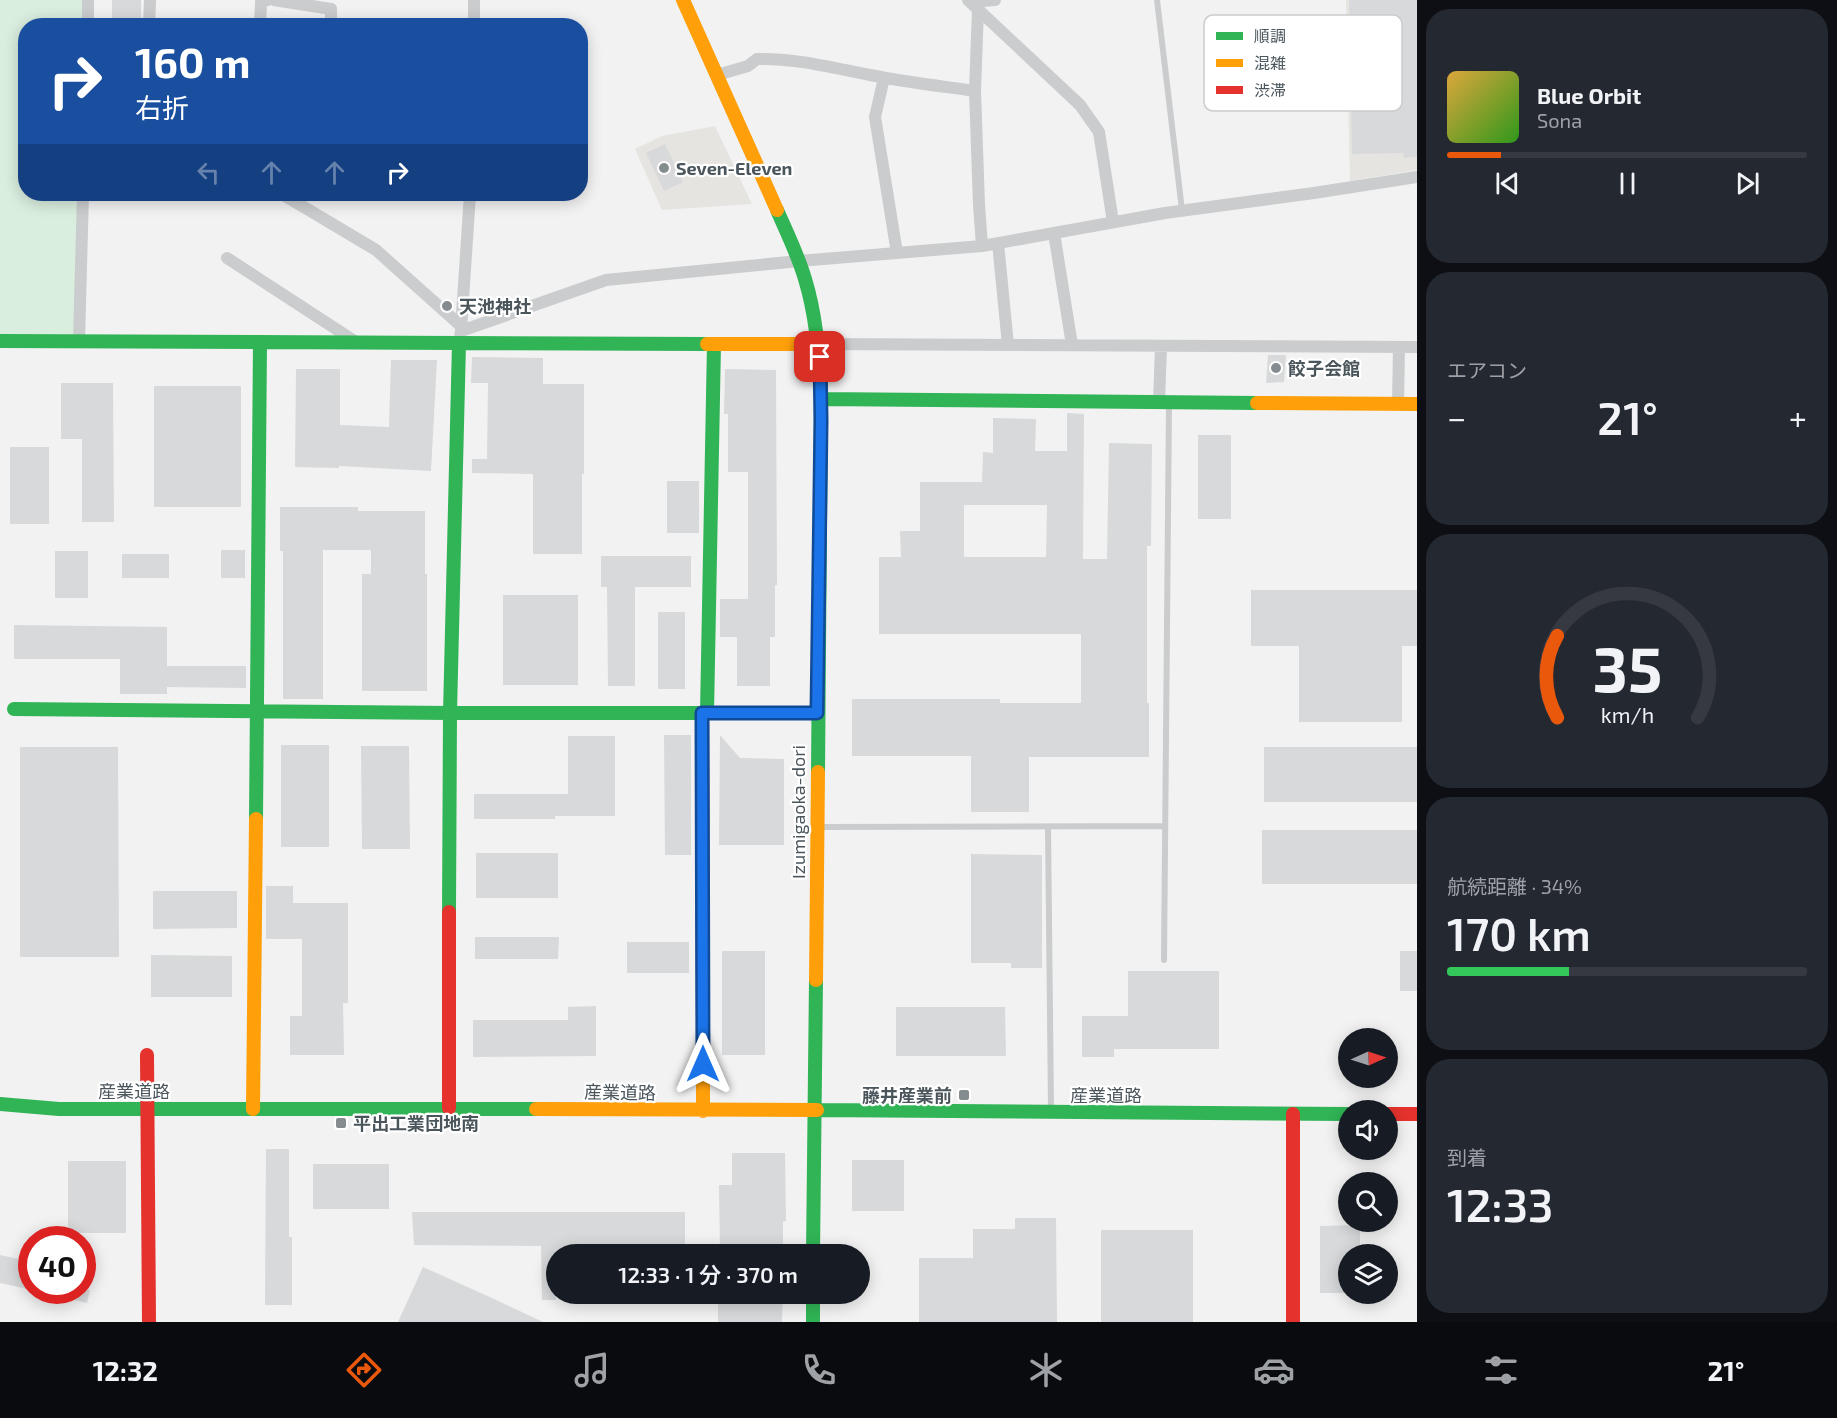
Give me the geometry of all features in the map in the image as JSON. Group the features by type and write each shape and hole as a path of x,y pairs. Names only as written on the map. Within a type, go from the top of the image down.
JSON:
{"street":[{"path":"88,0 88,18"},
{"path":"149,18 150,0"},
{"path":"260,18 261,2 268,0"},
{"path":"274,0 331,9 331,18"},
{"path":"474,0 474,18"},
{"name":"Izumigaoka-dori","path":"683,0 809,286 819,344 821,399 813,1244"},
{"path":"972,4 995,0"},
{"path":"972,4 982,246"},
{"path":"972,4 1080,105 1099,132 1113,222"},
{"path":"717,75 748,66 757,59 771,58 975,91"},
{"path":"884,78 875,117 897,253"},
{"path":"460,333 606,280 982,246 1182,210 1417,177"},
{"path":"79,341 83,201"},
{"path":"294,201 376,250 460,333"},
{"path":"448,1108 450,713 460,333 469,201"},
{"path":"1054,233 1072,345"},
{"path":"998,243 1008,345"},
{"path":"227,258 357,343"},
{"path":"0,341 357,343 460,333 714,344 1417,347"},
{"path":"253,1109 261,342"},
{"path":"703,1111 705,713 714,344"},
{"path":"1161,346 1164,403"},
{"path":"1398,404 1399,347"},
{"path":"821,399 1417,405"},
{"path":"14,709 450,713 817,713"},
{"path":"147,1055 149,1322"},
{"name":"産業道路","path":"0,1104 59,1109 148,1110 448,1108 1338,1114"},
{"path":"1293,1114 1293,1322"},
{"path":"1398,1114 1417,1114"},
{"path":"813,1304 813,1322"}],"lane":[{"path":"1157,0 1182,210"},
{"path":"1164,403 1166,826 1164,960"},
{"path":"1048,826 1051,1113"},
{"path":"816,827 1166,826"}],"shaded area":[{"path":"1346,0 1417,0 1417,170 1350,181 1348,111 1402,111 1402,15 1346,15"},
{"path":"715,126 752,204 662,210 635,149 662,136"}],"green space":[{"path":"0,0 82,0 82,18 18,18 18,201 78,201 75,335 0,335"}],"building":[{"path":"112,0 141,0 141,18 112,18"},
{"path":"1349,0 1417,0 1417,157 1404,158 1403,153 1352,154 1351,111 1402,111 1402,15 1349,15"},
{"name":"Seven-Eleven","path":"665,144 683,182 664,191 646,153"},
{"name":"餃子会館","path":"1268,355 1286,355 1284,382 1266,383"},
{"path":"472,357 543,358 543,384 584,384 582,554 533,554 533,474 472,473 472,459 487,459 488,383 471,383"},
{"path":"391,360 437,360 431,471 339,466 339,468 295,467 296,369 340,369 340,425 389,427"},
{"path":"725,369 776,370 777,585 775,585 775,637 770,637 770,686 737,686 737,637 720,637 720,599 748,599 748,472 728,472 728,414 724,414"},
{"path":"61,383 113,383 114,522 82,522 82,439 61,439"},
{"path":"154,386 241,386 241,507 154,507"},
{"path":"1067,413 1084,414 1083,559 1107,559 1109,443 1152,444 1151,546 1147,546 1149,757 1029,757 1029,812 971,812 971,756 852,756 852,699 1000,699 1000,703 1081,703 1081,634 879,634 879,557 901,557 900,531 920,531 920,482 982,482 983,452 993,453 993,418 1036,419 1035,451 1067,451","holes":["964,505 1047,505 1046,557 964,557"]},
{"path":"1198,435 1231,435 1231,519 1198,519"},
{"path":"10,447 49,447 49,524 10,524"},
{"path":"667,481 699,481 699,533 667,533"},
{"path":"280,507 358,507 358,511 425,511 427,691 362,691 362,574 371,574 371,550 323,550 323,699 283,699 283,551 280,551"},
{"path":"221,550 245,550 245,578 221,578"},
{"path":"55,551 88,551 88,598 55,598"},
{"path":"122,554 169,554 169,578 122,578"},
{"path":"601,556 691,556 691,587 635,587 635,686 608,686 607,587 601,587"},
{"path":"1251,590 1417,590 1417,646 1402,646 1402,722 1299,722 1299,646 1251,646"},
{"path":"503,595 578,595 578,685 503,685"},
{"path":"658,612 685,612 685,689 658,689"},
{"path":"14,625 167,627 167,666 246,666 246,688 167,687 167,694 120,694 120,659 14,659"},
{"path":"664,735 691,735 691,855 665,855"},
{"path":"720,735 740,758 784,759 784,845 719,845"},
{"path":"568,736 615,736 615,816 474,819 474,794 568,794"},
{"path":"281,745 329,745 329,847 281,847"},
{"path":"361,746 409,746 410,849 362,849"},
{"path":"20,747 118,747 119,957 20,957"},
{"path":"1264,747 1417,747 1417,802 1264,802"},
{"path":"1262,830 1417,830 1417,884 1262,884"},
{"path":"476,853 558,853 558,898 476,898"},
{"path":"971,854 1042,855 1042,968 1011,968 1011,963 971,963"},
{"path":"266,886 293,886 293,903 348,903 348,1003 343,1003 344,1055 290,1055 290,1016 302,1016 302,939 266,939"},
{"path":"153,891 237,891 237,928 153,929"},
{"path":"475,937 559,937 558,959 475,959"},
{"path":"627,942 689,942 689,973 627,973"},
{"path":"722,951 765,951 765,1055 722,1055"},
{"path":"1400,951 1417,951 1417,991 1400,991"},
{"path":"151,955 232,956 232,997 151,997"},
{"path":"1128,971 1219,971 1219,1049 1114,1049 1114,1057 1082,1057 1082,1016 1128,1016"},
{"path":"596,1006 596,1056 473,1057 473,1020 568,1020 568,1007"},
{"path":"896,1007 1005,1007 1006,1056 896,1056"},
{"path":"266,1149 289,1149 292,1305 265,1305"},
{"path":"732,1153 785,1153 786,1221 783,1221 783,1244 720,1244 719,1185 732,1185"},
{"path":"852,1160 904,1160 904,1211 852,1211"},
{"path":"68,1161 126,1161 126,1233 96,1233 96,1226 68,1226"},
{"path":"313,1164 389,1164 389,1209 313,1209"},
{"path":"412,1212 685,1212 685,1244 546,1244 546,1300 542,1300 541,1246 414,1245"},
{"path":"1015,1218 1056,1218 1057,1322 919,1322 919,1258 973,1258 973,1229 1015,1229"},
{"path":"1320,1226 1338,1226 1338,1232 1360,1232 1360,1244 1338,1244 1338,1293 1320,1293"},
{"path":"1101,1230 1193,1230 1193,1322 1101,1322"},
{"path":"0,1255 18,1259 18,1287 0,1283"},
{"path":"423,1267 492,1298 543,1322 398,1322"},
{"path":"718,1304 783,1304 782,1322 718,1322"}],"traffic: fast":[{"path":"777,210 799,261 809,294 820,369 818,772"},
{"path":"0,341 707,344"},
{"path":"256,819 260,342"},
{"path":"449,912 450,713 459,343"},
{"path":"707,713 714,344"},
{"path":"821,399 1257,403"},
{"path":"14,709 450,713 817,713"},
{"path":"813,1244 816,980"},
{"path":"0,1104 59,1109 536,1109"},
{"path":"817,1110 1338,1114"},
{"path":"813,1304 813,1322"}],"traffic: slow":[{"path":"683,0 777,210"},
{"path":"707,344 819,344"},
{"path":"1257,403 1417,404"},
{"path":"816,980 818,772"},
{"path":"253,1109 256,819"},
{"path":"703,1016 703,1111"},
{"path":"536,1109 817,1110"}],"traffic: jam":[{"path":"702,713 703,1016"},
{"path":"449,912 449,1108"},
{"path":"147,1055 149,1322"},
{"path":"1293,1114 1293,1322"},
{"path":"1398,1114 1417,1114"}],"place":[{"name":"Seven-Eleven","path":"664,168"},
{"name":"天池神社","path":"447,306"},
{"name":"餃子会館","path":"1276,368"},
{"name":"藤井産業前","path":"964,1095"},
{"name":"平出工業団地南","path":"341,1123"}],"route":[{"path":"703,1064 702,713 817,713 820,357"}]}
